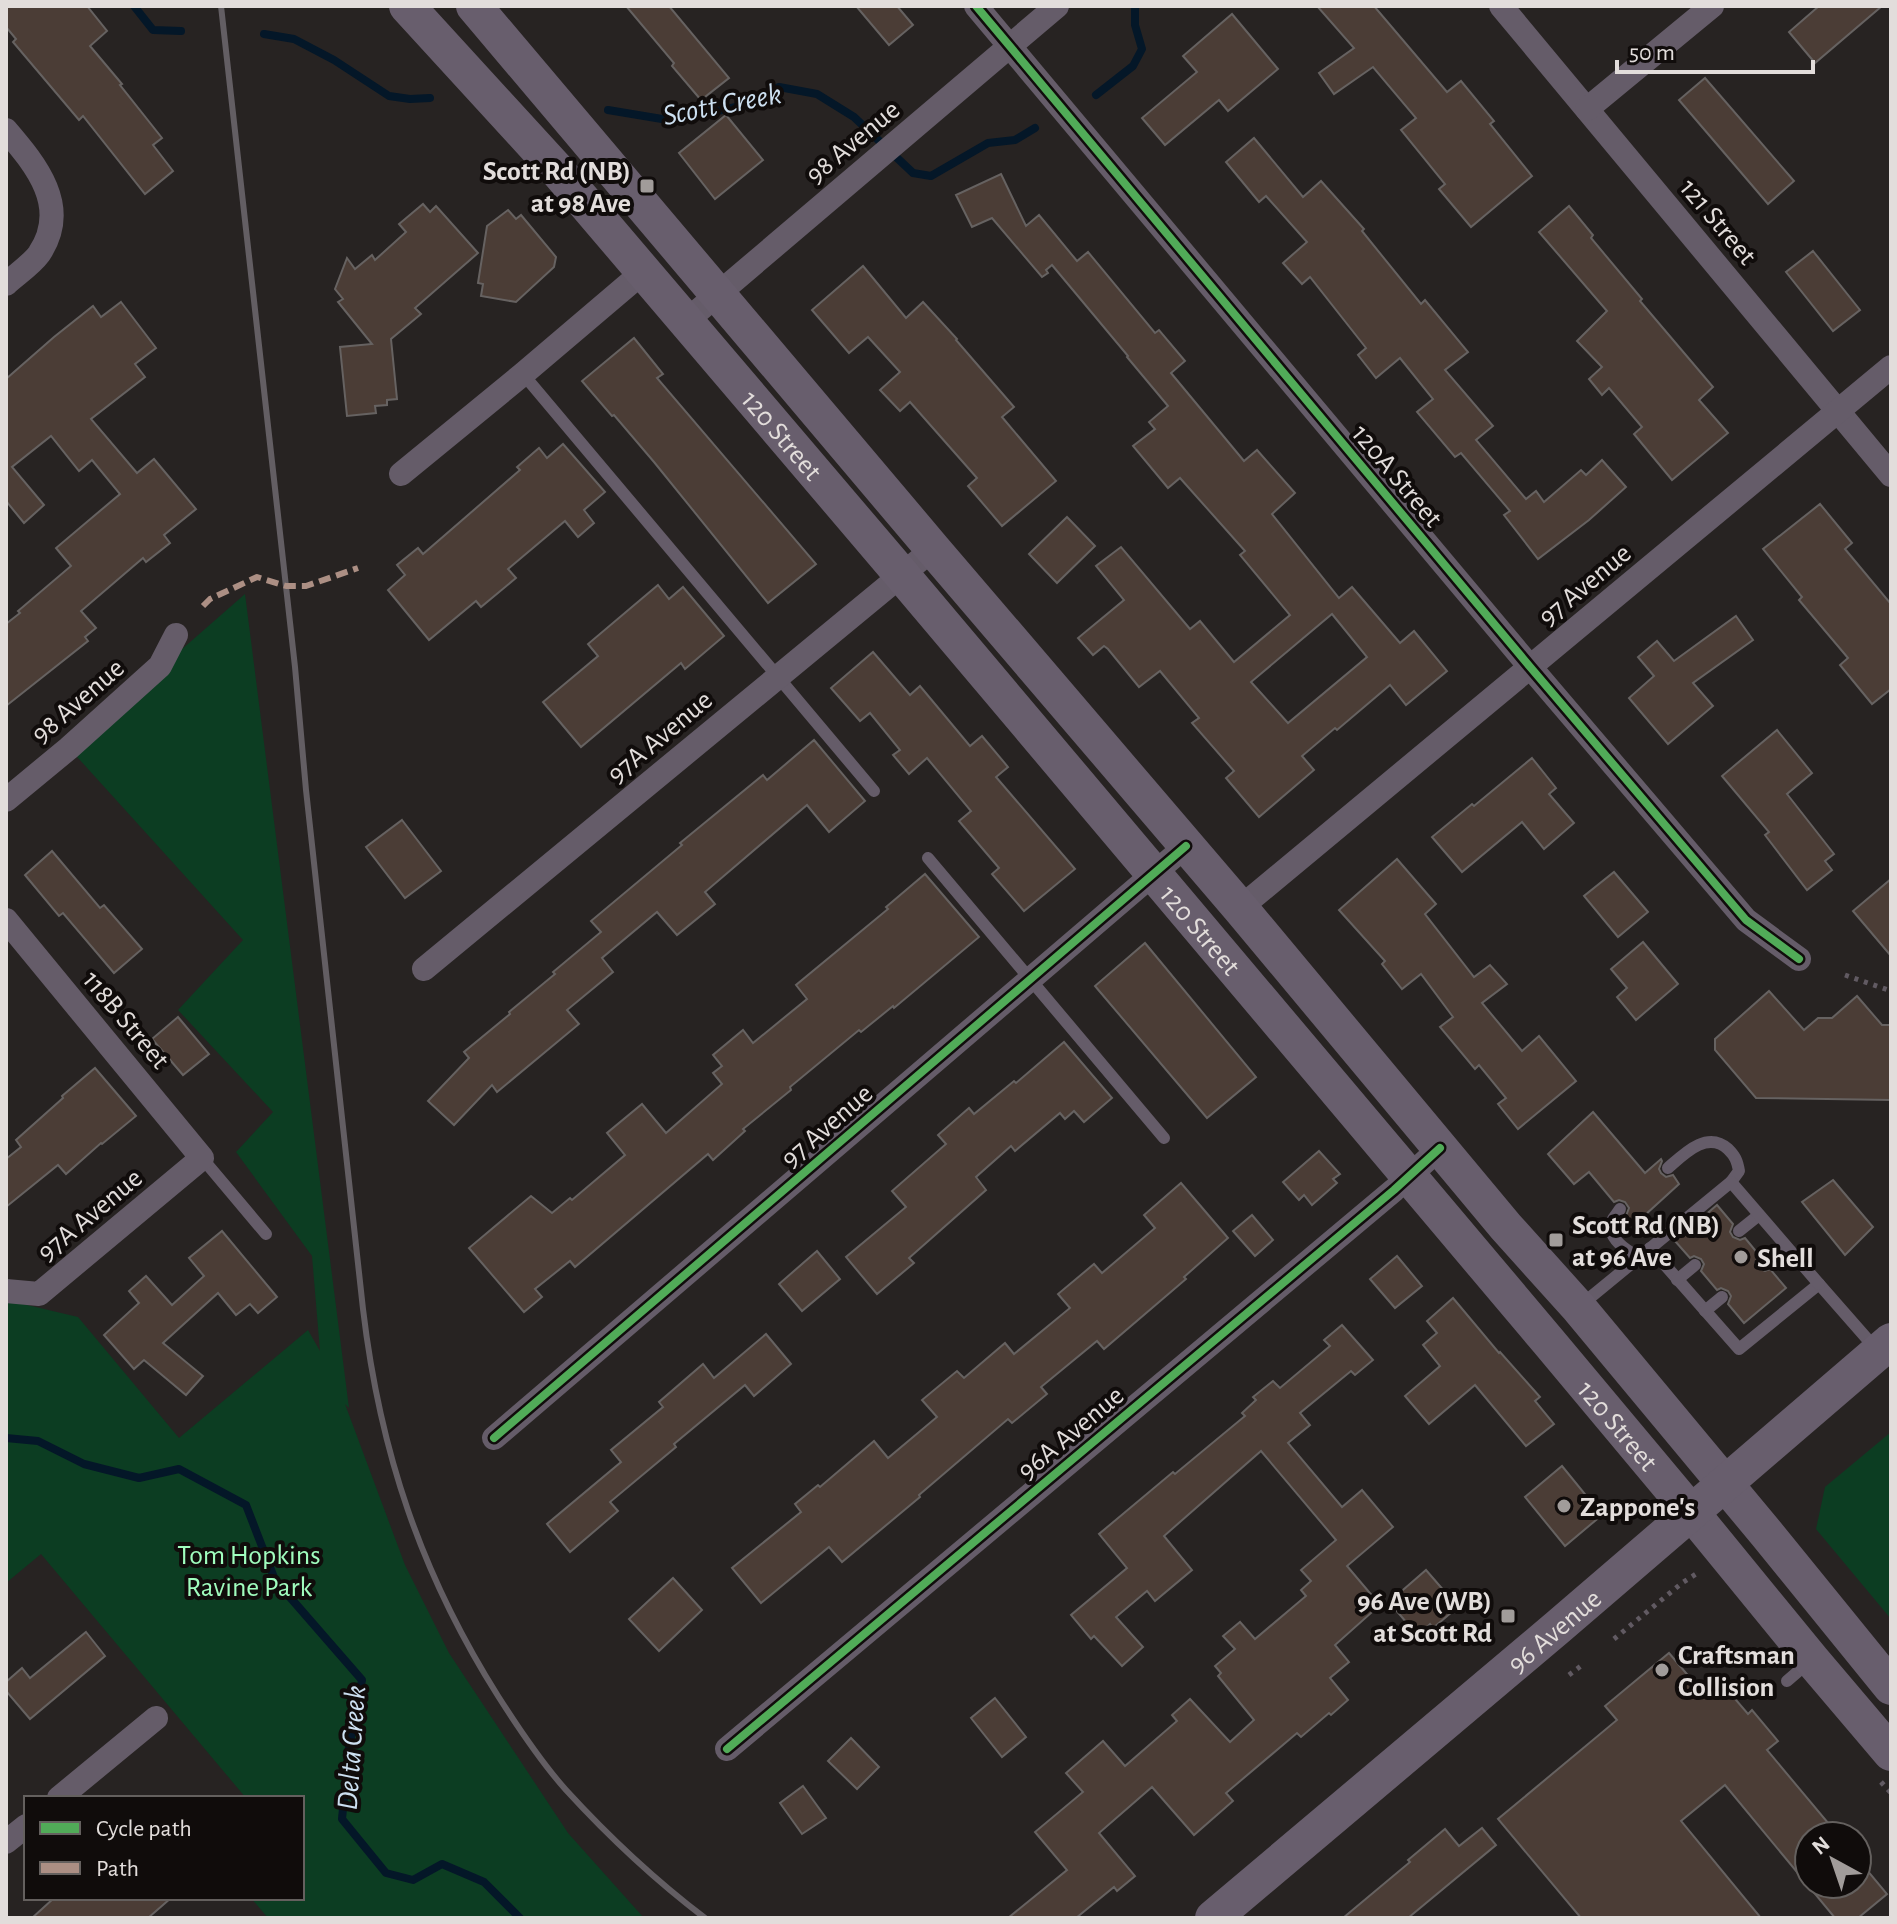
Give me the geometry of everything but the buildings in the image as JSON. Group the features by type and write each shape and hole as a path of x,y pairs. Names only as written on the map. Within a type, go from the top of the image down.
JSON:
{"main road":[{"name":"120 Street","path":"407,6 557,170 1691,1512 1799,1670 1891,1753"},
{"name":"120 Street","path":"474,6 1578,1307 1891,1687"},
{"name":"96 Avenue","path":"1213,1918 1885,1347"}],"street":[{"name":"120A Street","path":"976,6 1746,920 1799,959"},
{"name":"98 Avenue","path":"685,322 1057,6"},
{"name":"121 Street","path":"1501,6 1891,475"},
{"path":"1587,109 1712,6"},
{"path":"6,130 42,176 49,192 50,223 38,256 6,284"},
{"path":"401,474 643,272"},
{"name":"97 Avenue","path":"1240,908 1891,367"},
{"name":"97A Avenue","path":"424,969 933,549"},
{"name":"98 Avenue","path":"6,800 160,666 176,635"},
{"name":"97 Avenue","path":"494,1438 1186,846"},
{"name":"118B Street","path":"6,920 202,1158"},
{"name":"96A Avenue","path":"727,1749 1440,1148"},
{"name":"97A Avenue","path":"6,1291 39,1294 202,1158"},
{"path":"61,1796 156,1718"},
{"path":"6,1842 24,1828"}],"lane":[{"path":"523,374 874,791"},
{"path":"928,858 1164,1138"},
{"path":"1578,1307 1731,1182 1739,1171 1736,1157 1721,1143 1705,1141 1687,1151 1668,1168"},
{"path":"202,1158 266,1234"},
{"path":"1731,1182 1819,1284 1885,1347"},
{"path":"1620,1209 1612,1221 1617,1242 1629,1252 1644,1252 1677,1280 1739,1349 1819,1284"},
{"path":"1739,1231 1759,1215"},
{"path":"1764,1262 1785,1245"},
{"path":"1677,1280 1695,1265"},
{"path":"1705,1311 1722,1297"}],"path":[{"path":"1845,975 1891,991"},
{"path":"1614,1639 1699,1572"},
{"path":"1569,1675 1581,1666"}],"green space":[{"name":"Tom Hopkins Ravine Park","path":"245,594 349,1408 345,1404 405,1565 449,1653 568,1833 644,1918 268,1918 253,1900 304,1900 304,1796 244,1796 41,1554 6,1583 6,1300 78,1317 179,1438 308,1330 320,1351 312,1256 236,1152 273,1112 178,1010 243,940 69,748"},
{"path":"1891,1432 1891,1619 1816,1529 1825,1487"}],"waterway":[{"name":"Scott Creek","path":"134,6 153,30 181,31"},
{"name":"Scott Creek","path":"1096,95 1133,66 1142,49 1135,25 1135,6"},
{"name":"Scott Creek","path":"264,34 294,39 334,60 389,96 430,98"},
{"name":"Scott Creek","path":"608,110 662,119 736,107 779,87 817,94 854,117 913,173 931,176 988,143 1015,140 1035,128"},
{"name":"Delta Creek","path":"6,1438 38,1441 84,1464 139,1478 179,1469 246,1505 275,1580 362,1680 349,1747 342,1819 386,1873 413,1880 442,1864 484,1882 520,1918"}],"railway":[{"path":"221,6 363,1309 380,1413 408,1510 426,1558 447,1604 498,1696 557,1779 650,1873 705,1918"}],"marked path":[{"path":"203,606 210,599 257,577 286,586 306,586 358,568"}],"cycle path":[{"path":"976,6 1746,920 1799,959"},
{"path":"494,1438 1186,846"},
{"path":"727,1749 1394,1190 1440,1148"}],"place":[{"name":"Scott Rd (NB) at 98 Ave","path":"647,186"},
{"name":"Scott Rd (NB) at 96 Ave","path":"1556,1240"},
{"name":"Shell","path":"1741,1257"},
{"name":"Zappone's","path":"1564,1506"},
{"name":"96 Ave (WB) at Scott Rd","path":"1508,1616"},
{"name":"Craftsman Collision","path":"1662,1670"}]}
